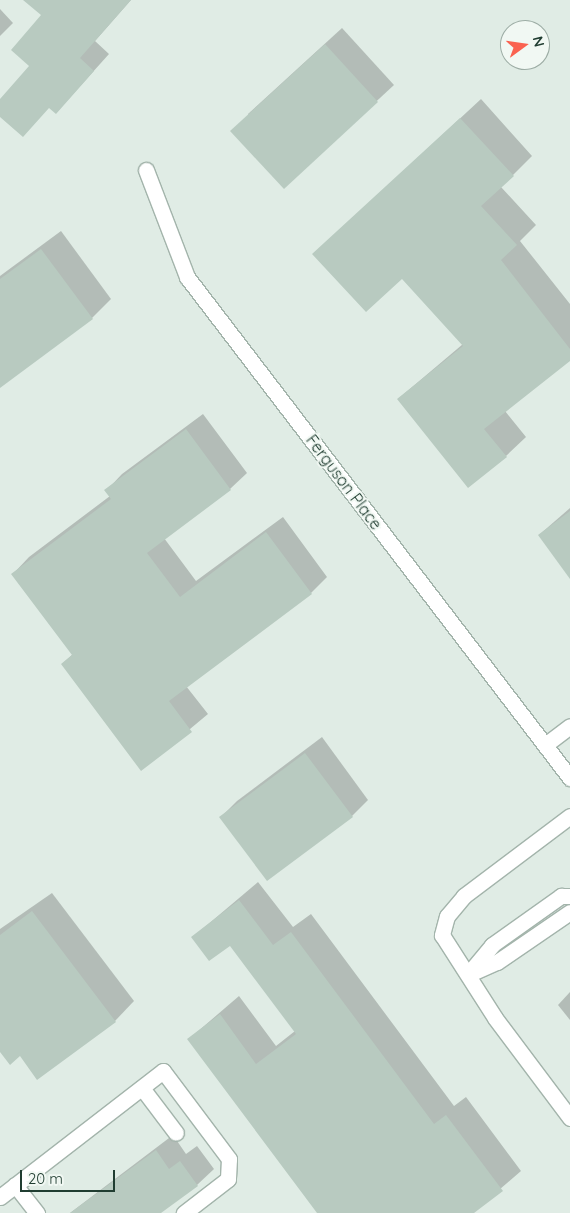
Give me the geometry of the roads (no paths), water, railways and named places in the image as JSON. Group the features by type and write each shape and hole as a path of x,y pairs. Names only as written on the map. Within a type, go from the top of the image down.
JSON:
{"street":[{"name":"Ferguson Place","path":"146,170 187,277 570,778"},
{"path":"545,745 570,726"},
{"path":"570,816 464,896 447,916 442,935 495,1018 570,1118"},
{"path":"468,974 492,945 561,896 570,896"},
{"path":"468,974 498,962 570,912"},
{"path":"0,1197 163,1071 229,1158 228,1179 184,1213"},
{"path":"142,1088 176,1133"},
{"path":"15,1186 37,1213"}]}
